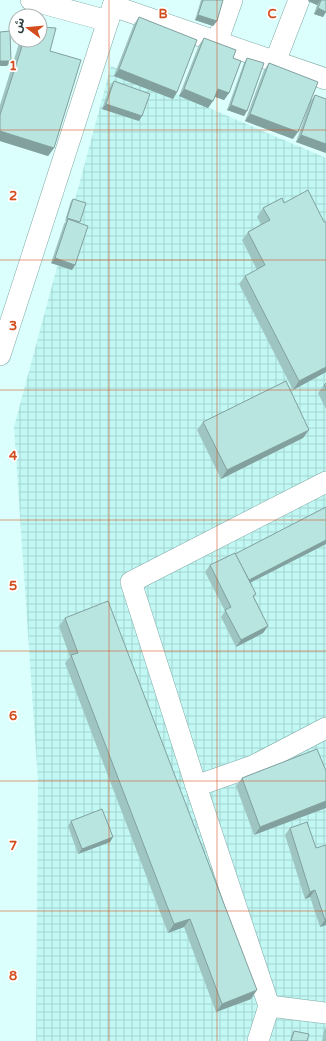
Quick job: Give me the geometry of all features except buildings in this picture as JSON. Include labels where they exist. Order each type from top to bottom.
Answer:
[{"type":"street","points":[[31,0],[112,9],[217,42],[326,79]]},
{"type":"street","points":[[217,42],[232,0]]},
{"type":"street","points":[[275,62],[299,0]]},
{"type":"street","points":[[0,355],[112,9]]},
{"type":"street","points":[[258,1041],[270,1006],[196,786],[131,582],[326,482]]},
{"type":"street","points":[[196,786],[253,766],[326,728]]},
{"type":"street","points":[[270,1006],[326,1013]]},
{"type":"shaded area","points":[[111,66],[326,158],[326,1041],[36,1041],[38,781],[14,427]]}]
